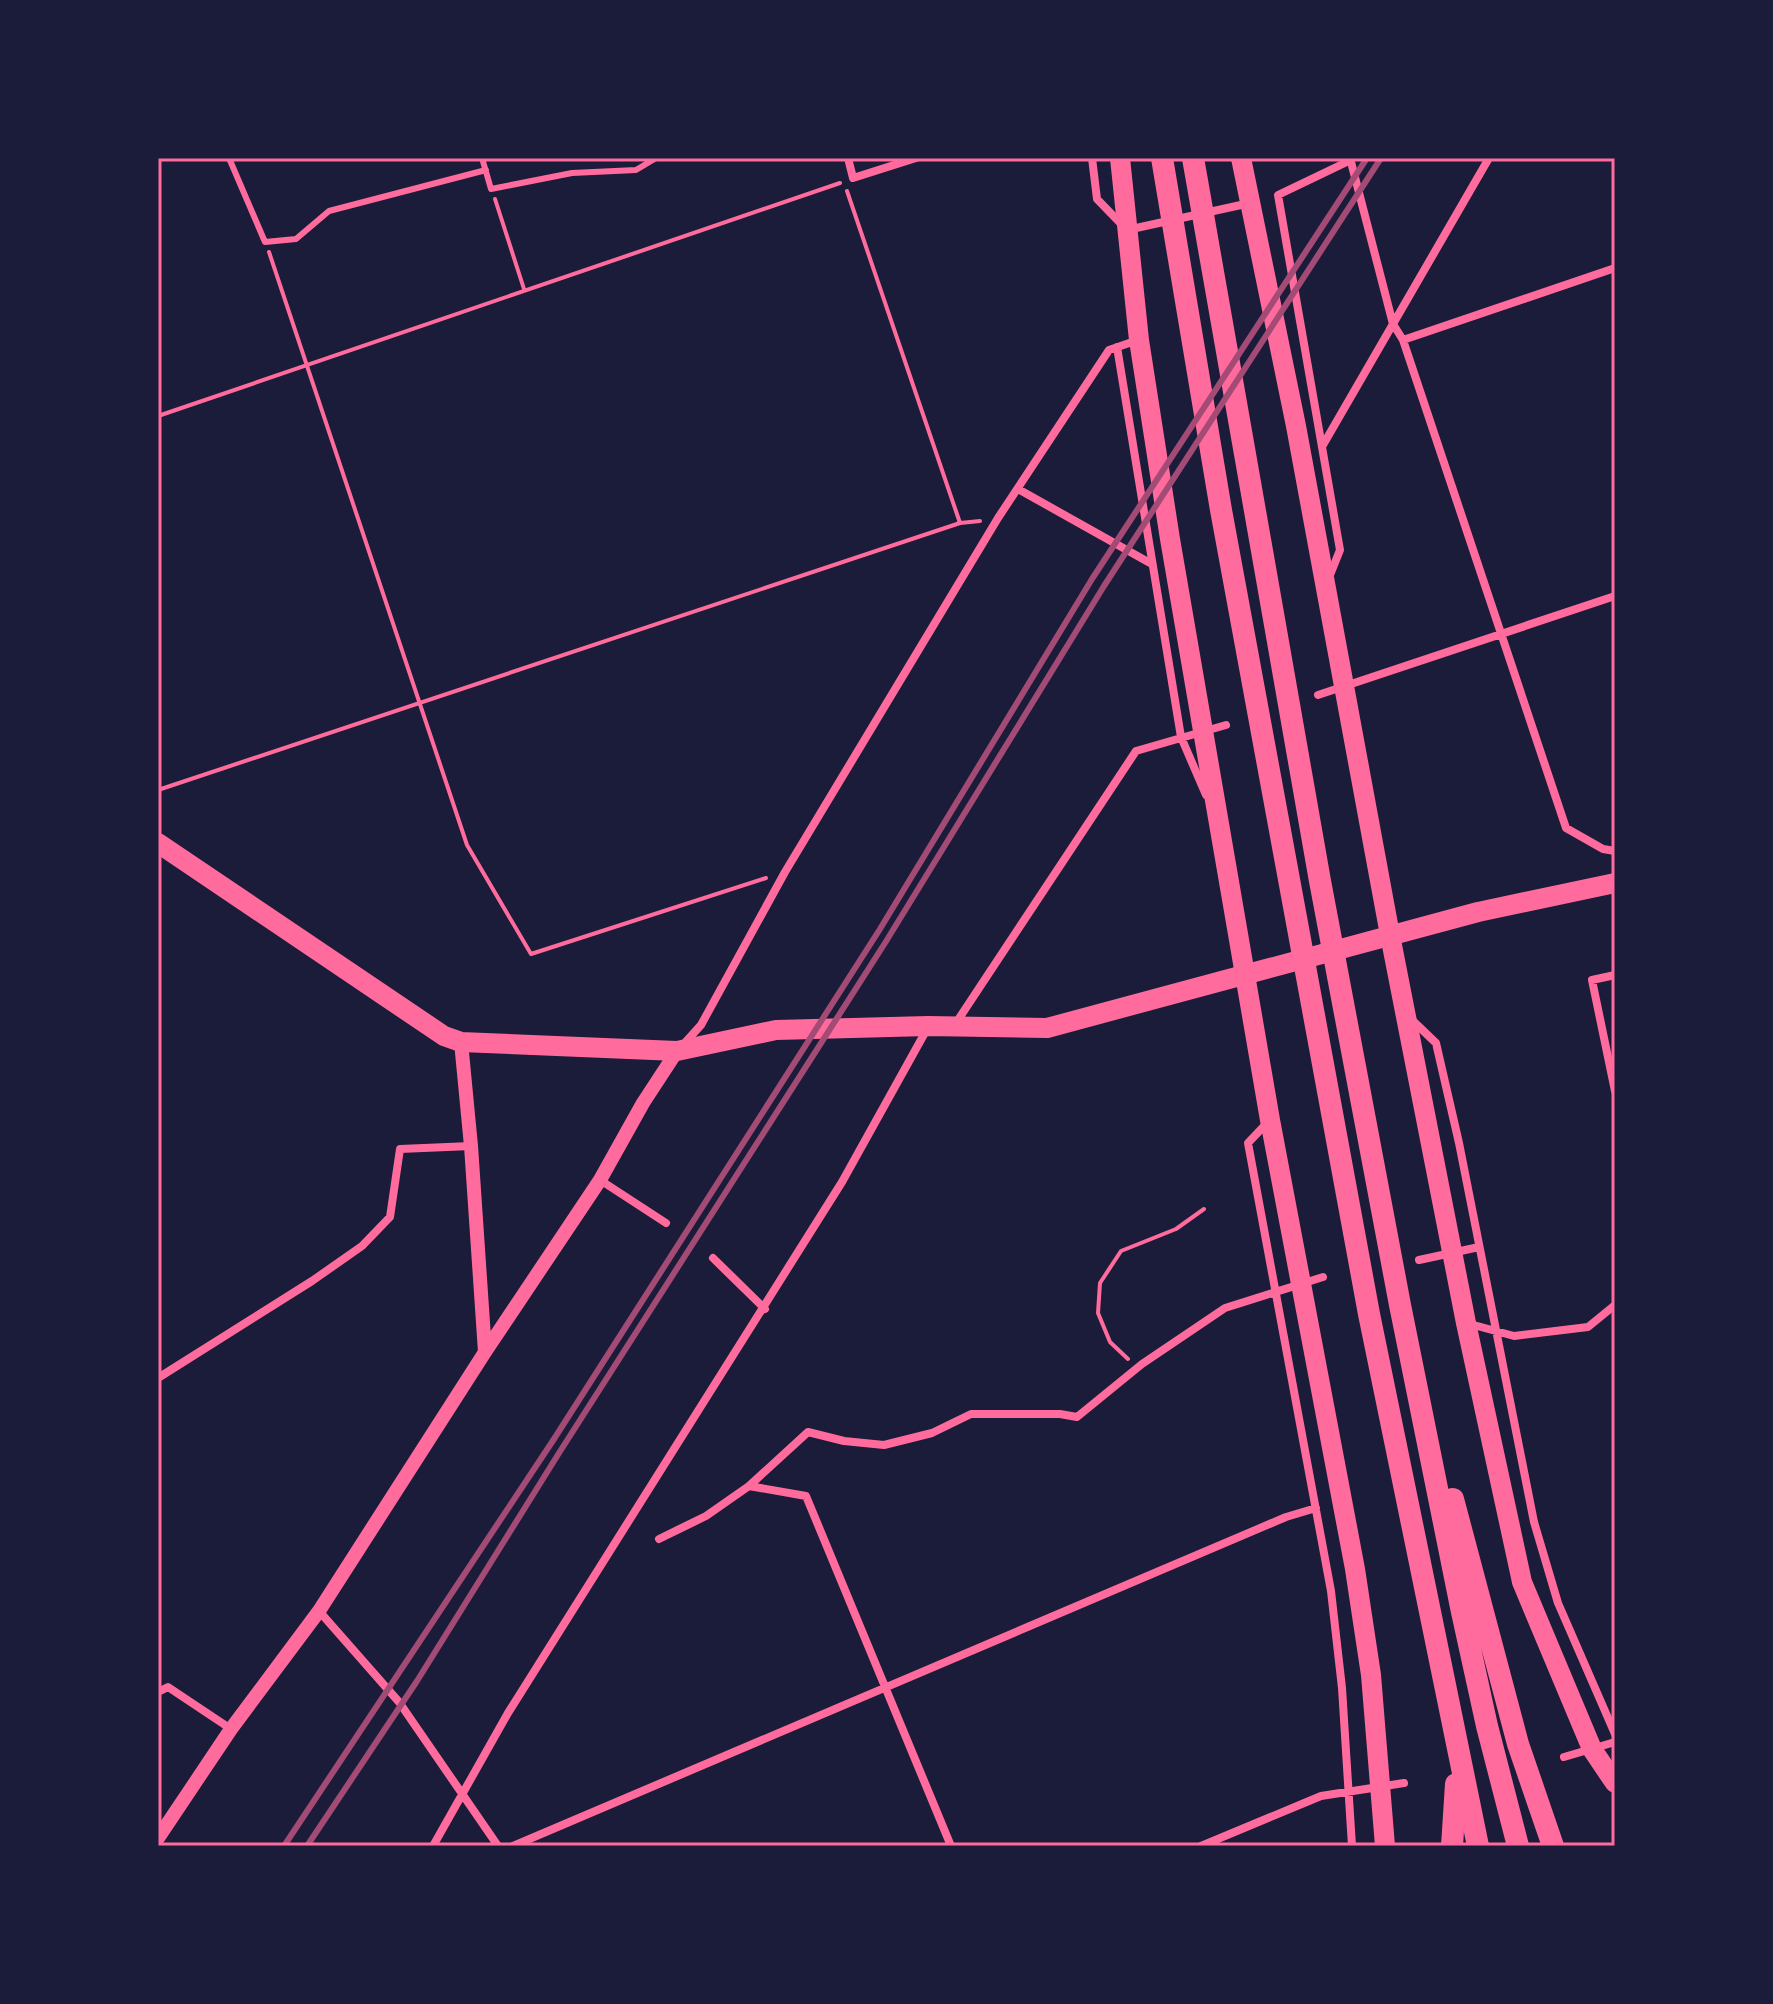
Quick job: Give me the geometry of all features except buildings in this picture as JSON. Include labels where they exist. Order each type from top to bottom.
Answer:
[{"type":"highway","points":[[1162,158],[1221,510],[1369,1314],[1478,1846]]},
{"type":"highway","points":[[1193,158],[1320,881],[1400,1305],[1468,1641],[1518,1846]]},
{"type":"highway","points":[[1400,1305],[1510,1716],[1553,1846]]},
{"type":"highway","points":[[1452,1846],[1456,1793],[1454,1735]]},
{"type":"main road","points":[[1120,158],[1139,340],[1204,732],[1270,1120],[1355,1569],[1371,1675],[1385,1846]]},
{"type":"main road","points":[[1241,158],[1466,1323],[1522,1582],[1592,1749],[1615,1783]]},
{"type":"main road","points":[[158,843],[444,1036],[461,1042],[677,1051],[776,1030],[928,1026],[1047,1028],[1246,977],[1478,912],[1615,883]]},
{"type":"street","points":[[848,158],[853,178],[916,158]]},
{"type":"street","points":[[1092,158],[1097,199],[1127,230],[1251,202]]},
{"type":"street","points":[[1323,445],[1489,158]]},
{"type":"street","points":[[1325,587],[1340,550],[1278,195],[1351,159],[1393,324],[1403,340],[1566,828],[1603,849],[1615,851]]},
{"type":"street","points":[[1403,340],[1615,268]]},
{"type":"street","points":[[158,1838],[231,1729],[319,1611],[600,1180],[643,1103],[677,1051],[701,1025],[785,872],[998,518],[1109,350],[1139,340]]},
{"type":"street","points":[[1117,347],[1150,563],[1181,737],[1220,825]]},
{"type":"street","points":[[1018,489],[1150,563]]},
{"type":"street","points":[[1318,695],[1615,596]]},
{"type":"street","points":[[954,1027],[1136,751],[1226,725]]},
{"type":"street","points":[[1615,975],[1592,980],[1615,1091]]},
{"type":"street","points":[[1406,1014],[1436,1043],[1534,1522],[1558,1603],[1615,1734]]},
{"type":"street","points":[[433,1846],[508,1713],[765,1309],[842,1182],[928,1026]]},
{"type":"street","points":[[461,1042],[485,1352]]},
{"type":"street","points":[[1270,1120],[1248,1143],[1331,1591],[1342,1688],[1352,1846]]},
{"type":"street","points":[[158,1378],[362,1246],[390,1217],[400,1149],[471,1146]]},
{"type":"street","points":[[600,1180],[666,1223]]},
{"type":"street","points":[[1419,1260],[1479,1247]]},
{"type":"street","points":[[713,1258],[765,1309]]},
{"type":"street","points":[[659,1539],[706,1516],[749,1486],[808,1432],[844,1441],[884,1445],[932,1433],[971,1414],[1060,1414],[1077,1417],[1142,1364],[1225,1308],[1323,1277]]},
{"type":"street","points":[[1466,1323],[1514,1336],[1588,1327],[1615,1305]]},
{"type":"street","points":[[749,1486],[806,1496],[951,1846]]},
{"type":"street","points":[[513,1846],[1286,1517],[1316,1508]]},
{"type":"street","points":[[319,1611],[399,1702],[498,1846]]},
{"type":"street","points":[[158,1692],[168,1687],[231,1729]]},
{"type":"street","points":[[1564,1757],[1615,1742]]},
{"type":"street","points":[[1201,1846],[1321,1796],[1404,1783]]},
{"type":"lane","points":[[229,158],[265,242],[296,239],[329,211],[486,170]]},
{"type":"lane","points":[[482,158],[491,189],[572,173],[636,170],[656,158]]},
{"type":"path","points":[[158,416],[844,181],[960,523]]},
{"type":"path","points":[[491,189],[524,289]]},
{"type":"path","points":[[265,242],[467,845],[531,954],[785,872]]},
{"type":"path","points":[[158,790],[960,523],[998,518]]},
{"type":"path","points":[[1142,1364],[1126,1359],[1110,1342],[1098,1313],[1100,1283],[1121,1251],[1176,1229],[1204,1209]]},
{"type":"railway","points":[[284,1846],[554,1439],[880,929],[1092,579],[1367,158]]},
{"type":"railway","points":[[307,1846],[417,1681],[885,943],[1104,586],[1381,158]]}]
